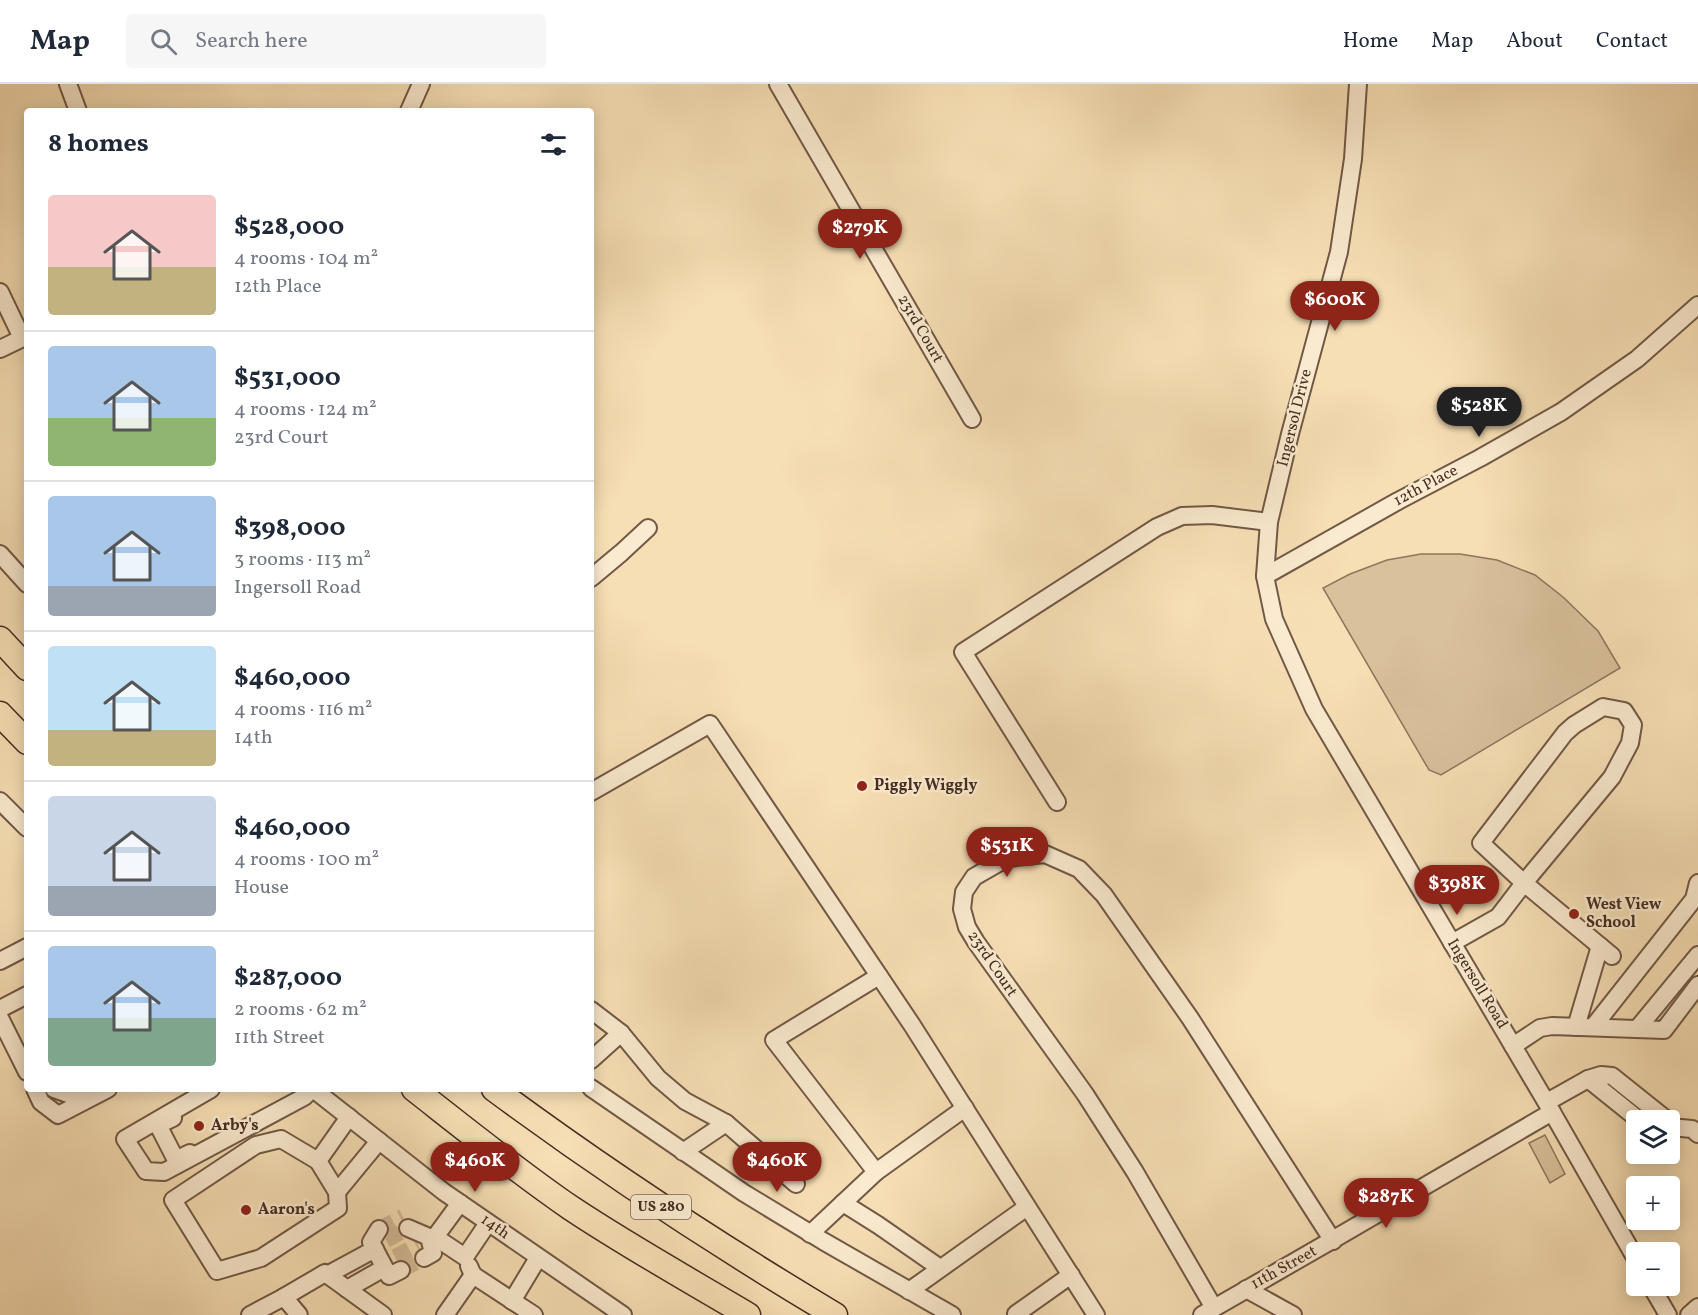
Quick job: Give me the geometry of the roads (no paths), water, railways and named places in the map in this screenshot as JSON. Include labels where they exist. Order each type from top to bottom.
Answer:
[{"type":"highway","points":[[0,639],[24,665]]},
{"type":"highway","points":[[0,714],[24,739]]},
{"type":"highway","name":"US 280","points":[[418,1092],[571,1208],[748,1315]]},
{"type":"highway","name":"US 280","points":[[498,1092],[651,1200],[745,1262],[834,1315]]},
{"type":"street","points":[[68,84],[77,108]]},
{"type":"street","points":[[410,108],[421,84]]},
{"type":"street","name":"23rd Court","points":[[778,84],[972,419]]},
{"type":"street","name":"Ingersol Drive","points":[[1265,576],[1269,522],[1339,252],[1353,159],[1358,84]]},
{"type":"street","points":[[1,299],[24,335]]},
{"type":"street","name":"12th Place","points":[[1265,576],[1561,412],[1637,359],[1698,305]]},
{"type":"street","points":[[0,349],[24,337]]},
{"type":"street","points":[[1057,801],[963,652],[1157,527],[1182,516],[1212,515],[1269,522]]},
{"type":"street","points":[[594,576],[648,528]]},
{"type":"street","points":[[0,554],[24,581]]},
{"type":"street","name":"Ingersoll Road","points":[[1265,576],[1274,620],[1314,709],[1549,1107],[1626,1242]]},
{"type":"street","points":[[1452,943],[1498,917],[1524,883],[1612,777],[1630,743],[1633,725],[1624,711],[1603,707],[1565,733],[1481,843],[1524,883],[1606,951],[1576,1027]]},
{"type":"street","points":[[594,790],[710,724],[879,976],[1096,1315]]},
{"type":"street","points":[[0,801],[24,825]]},
{"type":"street","name":"23rd Court","points":[[1208,1311],[1135,1172],[1084,1094],[967,927],[962,909],[964,892],[974,877],[1007,858],[1045,854],[1079,869],[1104,895],[1190,1018],[1333,1241]]},
{"type":"street","points":[[1593,1027],[1694,899],[1698,886]]},
{"type":"street","points":[[0,961],[24,949]]},
{"type":"street","points":[[1637,1029],[1698,955]]},
{"type":"street","points":[[876,1172],[774,1040],[879,976]]},
{"type":"street","points":[[1513,1046],[1540,1028],[1552,1026],[1664,1029],[1698,985]]},
{"type":"street","points":[[0,1009],[24,997]]},
{"type":"street","points":[[594,1012],[621,1033],[658,1078],[685,1101],[726,1123],[796,1184]]},
{"type":"street","points":[[0,1018],[20,1040],[24,1058]]},
{"type":"street","points":[[594,1057],[621,1033]]},
{"type":"street","points":[[1588,1079],[1601,1075],[1612,1076],[1652,1110]]},
{"type":"street","points":[[1588,1079],[1627,1110]]},
{"type":"street","name":"11th Street","points":[[1208,1311],[1333,1241],[1549,1107],[1588,1079]]},
{"type":"street","points":[[594,1090],[683,1152],[810,1234],[952,1315]]},
{"type":"street","points":[[36,1092],[41,1102],[58,1115],[102,1092]]},
{"type":"street","points":[[208,1092],[125,1138],[146,1171],[164,1172],[304,1097],[309,1092]]},
{"type":"street","points":[[211,1092],[204,1102],[158,1125],[176,1160],[237,1129],[246,1128]]},
{"type":"street","name":"14th","points":[[316,1092],[460,1203],[623,1315]]},
{"type":"street","points":[[810,1234],[876,1172],[965,1108]]},
{"type":"street","points":[[318,1161],[349,1117]]},
{"type":"street","points":[[683,1152],[726,1123]]},
{"type":"street","points":[[1680,1127],[1692,1129],[1698,1134]]},
{"type":"street","points":[[281,1139],[318,1161],[337,1192],[338,1208],[261,1258],[217,1271],[173,1200],[256,1145],[281,1139]]},
{"type":"street","points":[[337,1192],[379,1141]]},
{"type":"street","points":[[426,1244],[460,1203]]},
{"type":"street","points":[[843,1203],[940,1268]]},
{"type":"street","points":[[909,1291],[1027,1207]]},
{"type":"street","points":[[405,1223],[426,1244],[465,1257],[473,1275],[534,1315]]},
{"type":"street","points":[[465,1257],[488,1223]]},
{"type":"street","points":[[250,1315],[325,1273],[327,1275],[384,1253],[347,1289]]},
{"type":"street","points":[[512,1301],[538,1258]]},
{"type":"street","points":[[327,1275],[383,1315]]},
{"type":"street","points":[[445,1315],[473,1275]]},
{"type":"street","points":[[1016,1314],[1071,1275]]},
{"type":"street","points":[[1246,1289],[1273,1310],[1293,1315]]},
{"type":"street","points":[[1657,1296],[1668,1315]]},
{"type":"street","points":[[284,1297],[299,1315]]},
{"type":"street","points":[[1689,1315],[1698,1307]]},
{"type":"tunnel","points":[[379,1229],[403,1217]]},
{"type":"tunnel","points":[[386,1240],[408,1228]]},
{"type":"tunnel","points":[[395,1257],[418,1245]]},
{"type":"tunnel","points":[[401,1270],[424,1258]]},
{"type":"place","name":"Piggly Wiggly","points":[[862,786]]},
{"type":"place","name":"West View School","points":[[1574,914]]},
{"type":"place","name":"Arby's","points":[[199,1126]]},
{"type":"place","name":"Aaron's","points":[[246,1210]]}]
